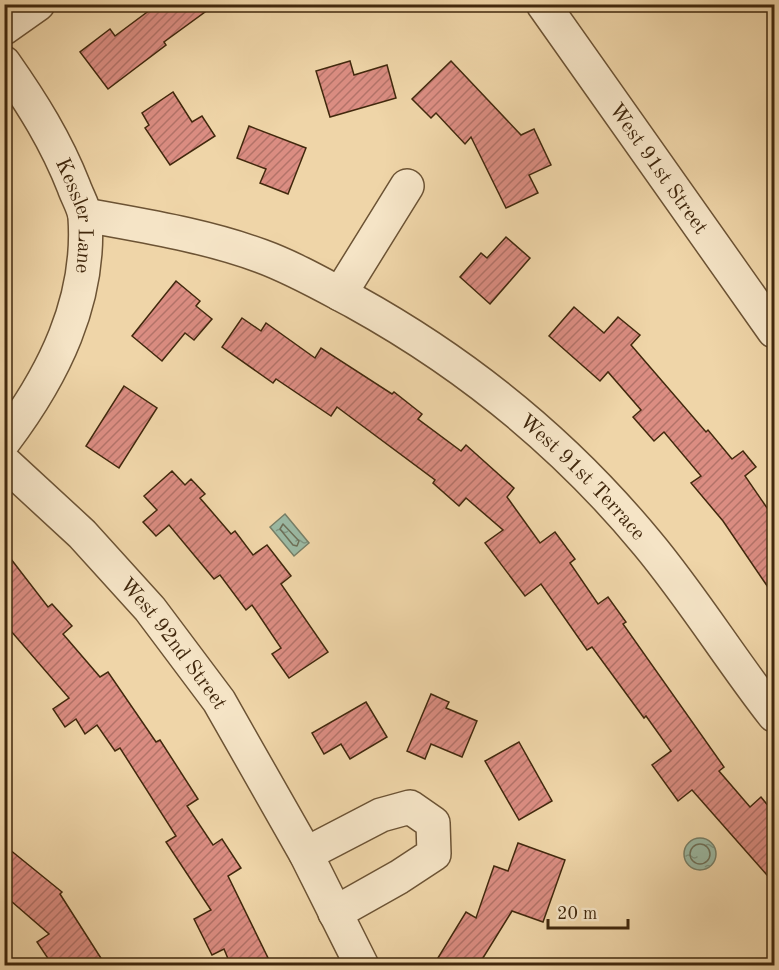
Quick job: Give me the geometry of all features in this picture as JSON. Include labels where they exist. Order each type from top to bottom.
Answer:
[{"type":"street","points":[[4,28],[38,4]]},
{"type":"street","name":"West 91st Street","points":[[543,4],[774,331]]},
{"type":"street","name":"Kessler Lane","points":[[4,63],[41,115],[60,150],[85,215],[79,291],[67,336],[51,372],[4,441]]},
{"type":"street","points":[[340,294],[407,186]]},
{"type":"street","name":"West 91st Terrace","points":[[85,215],[197,236],[262,257],[340,294],[432,347],[512,408],[579,468],[647,543],[774,715]]},
{"type":"street","name":"West 92nd Street","points":[[4,462],[82,534],[168,632],[219,701],[306,854],[362,966]]},
{"type":"street","points":[[306,854],[381,815],[410,807],[433,823],[434,854],[399,877],[335,913]]},
{"type":"water","points":[[285,514],[309,543],[294,556],[270,527]]},
{"type":"water","points":[[700,838],[711,843],[716,854],[711,865],[700,870],[689,865],[684,854],[689,843]]},
{"type":"building","points":[[158,4],[216,4],[164,42],[166,45],[108,89],[80,52],[110,29],[115,36]]},
{"type":"building","points":[[350,61],[354,75],[387,65],[396,98],[330,117],[316,71]]},
{"type":"building","points":[[451,61],[521,135],[534,129],[551,165],[529,175],[538,193],[506,208],[471,137],[465,144],[436,113],[431,118],[412,99]]},
{"type":"building","points":[[173,92],[192,122],[202,116],[215,136],[170,165],[145,128],[149,125],[142,113]]},
{"type":"building","points":[[249,126],[306,148],[288,194],[260,183],[266,169],[237,158]]},
{"type":"building","points":[[506,237],[530,258],[490,304],[460,277],[481,253],[487,258]]},
{"type":"building","points":[[176,281],[200,301],[196,306],[212,319],[194,340],[185,333],[162,361],[132,336]]},
{"type":"building","points":[[574,307],[604,333],[618,317],[640,335],[631,345],[706,432],[708,430],[732,459],[743,451],[756,467],[745,476],[774,518],[774,596],[723,521],[691,483],[701,476],[664,432],[654,441],[633,417],[641,410],[608,372],[600,381],[549,336]]},
{"type":"building","points":[[242,318],[261,331],[266,323],[315,358],[321,348],[392,394],[394,392],[422,414],[418,419],[461,451],[466,445],[514,488],[507,497],[540,543],[555,532],[575,559],[570,563],[598,604],[608,597],[626,622],[623,624],[724,767],[719,771],[750,807],[761,797],[774,813],[774,883],[692,790],[678,801],[652,765],[671,751],[646,716],[644,718],[592,647],[587,650],[541,584],[525,596],[485,543],[503,530],[466,498],[459,506],[433,483],[435,480],[337,407],[331,416],[276,379],[273,383],[222,347]]},
{"type":"building","points":[[124,386],[157,408],[119,468],[86,446]]},
{"type":"building","points":[[172,471],[185,485],[191,479],[205,494],[200,498],[231,534],[235,531],[253,555],[267,545],[291,576],[281,584],[328,652],[289,678],[272,654],[281,648],[252,605],[246,610],[220,575],[214,579],[169,525],[156,536],[143,522],[157,510],[144,496]]},
{"type":"building","points":[[4,550],[48,607],[52,604],[72,626],[63,634],[100,677],[108,672],[156,742],[160,740],[198,799],[187,806],[213,845],[222,839],[241,868],[228,876],[272,966],[231,966],[224,949],[212,955],[194,919],[211,910],[166,842],[176,836],[120,748],[115,751],[97,725],[85,734],[76,719],[65,727],[53,709],[69,698],[4,623]]},
{"type":"building","points":[[431,694],[449,702],[446,708],[477,721],[462,757],[431,744],[425,759],[407,751]]},
{"type":"building","points":[[366,702],[387,737],[350,759],[341,744],[324,754],[312,733]]},
{"type":"building","points":[[519,742],[552,801],[519,820],[485,761]]},
{"type":"building","points":[[518,843],[565,860],[543,922],[512,911],[478,966],[433,966],[466,912],[476,918],[494,866],[508,871]]},
{"type":"building","points":[[4,845],[62,892],[60,894],[106,966],[53,966],[37,942],[49,934],[4,895]]}]
